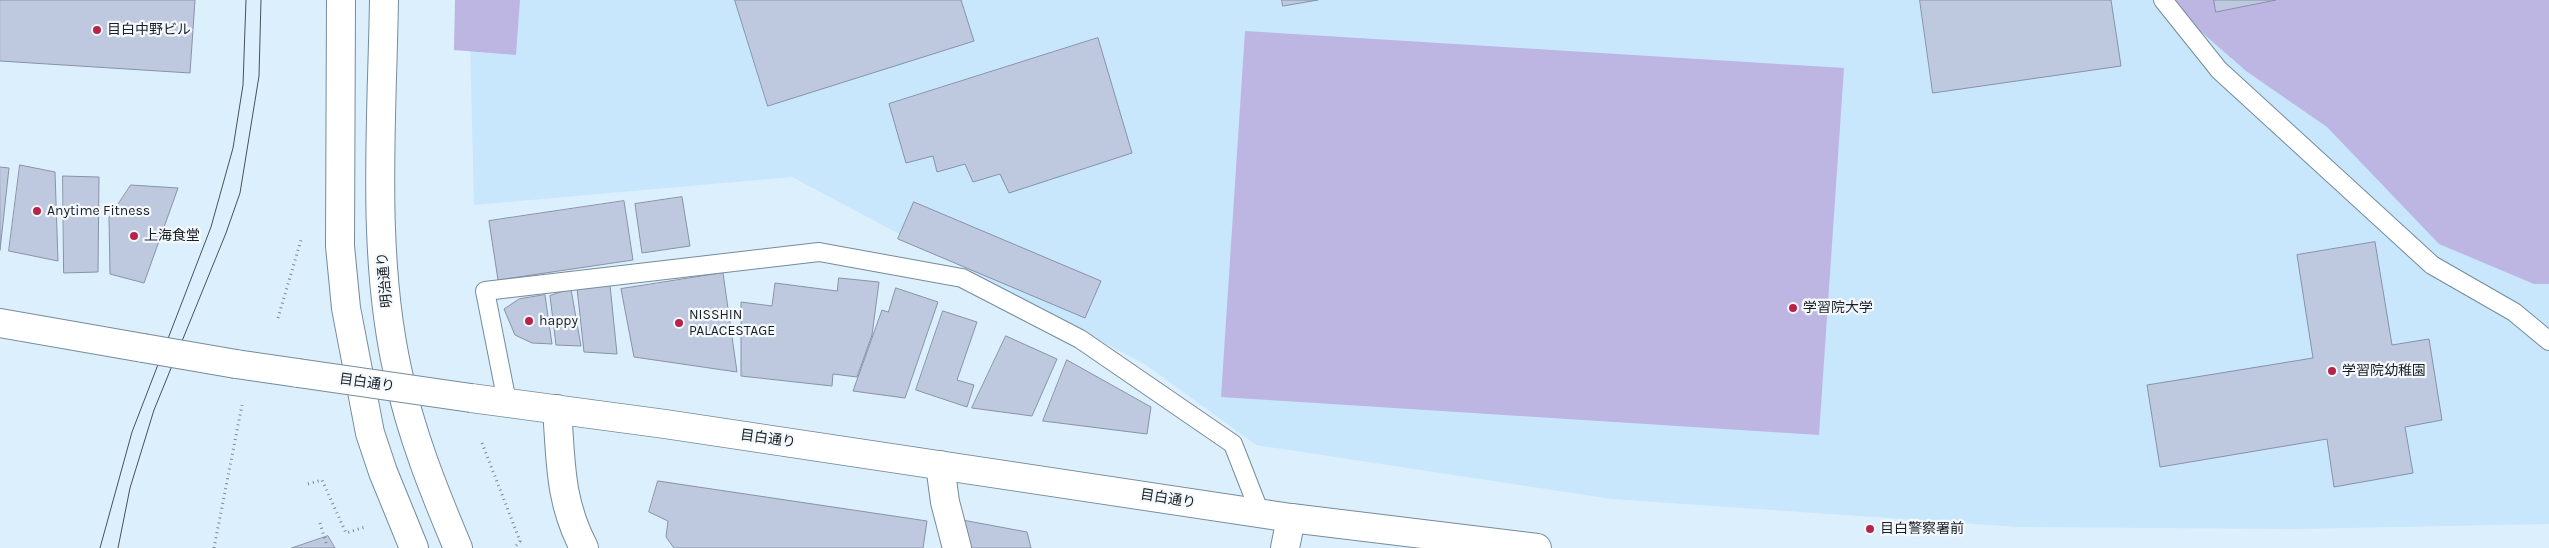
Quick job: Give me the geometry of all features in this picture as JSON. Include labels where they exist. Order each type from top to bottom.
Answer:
[{"type":"main road","points":[[341,0],[340,246],[346,308],[370,433],[389,489],[414,548]]},
{"type":"main road","name":"明治通り","points":[[384,0],[381,249],[388,318],[397,372],[411,428],[430,481],[458,548]]},
{"type":"main road","name":"目白通り","points":[[0,324],[236,364],[557,409],[1290,518],[1537,548]]},
{"type":"main road","points":[[557,409],[565,502],[574,529],[584,548]]},
{"type":"main road","points":[[940,465],[945,502],[957,548]]},
{"type":"main road","points":[[1285,548],[1290,518]]},
{"type":"lane","points":[[2163,0],[2219,70],[2432,265],[2514,312],[2549,341]]},
{"type":"lane","points":[[507,402],[484,291],[819,252],[962,278],[1080,339],[1234,444],[1260,513]]},
{"type":"path","points":[[278,318],[301,240]]},
{"type":"path","points":[[214,548],[242,405]]},
{"type":"path","points":[[482,443],[520,541],[514,548]]},
{"type":"path","points":[[308,484],[322,480],[346,534],[365,528]]},
{"type":"path","points":[[320,523],[326,546]]},
{"type":"shaded area","points":[[455,0],[520,0],[516,55],[454,50]]},
{"type":"shaded area","name":"学習院大学","points":[[469,0],[2549,0],[2549,524],[2296,529],[2019,527],[1612,499],[1256,445],[1146,365],[792,177],[474,205]]},
{"type":"shaded area","points":[[2168,0],[2549,0],[2549,284],[2534,284],[2439,244],[2327,127],[2246,71],[2175,9]]},
{"type":"shaded area","points":[[1245,31],[1844,68],[1819,435],[1221,397]]},
{"type":"building","name":"目白中野ビル","points":[[0,0],[195,0],[190,73],[0,61]]},
{"type":"building","points":[[735,0],[961,0],[974,41],[768,106]]},
{"type":"building","points":[[1282,0],[1318,0],[1283,6]]},
{"type":"building","points":[[1920,0],[2111,0],[2121,66],[1933,93]]},
{"type":"building","points":[[2214,0],[2276,0],[2216,12]]},
{"type":"building","points":[[1098,38],[1132,153],[1009,193],[1000,174],[973,182],[965,164],[937,172],[933,156],[906,163],[889,104]]},
{"type":"building","points":[[20,165],[55,172],[58,261],[9,251]]},
{"type":"building","points":[[0,167],[9,168],[0,250]]},
{"type":"building","points":[[63,176],[99,177],[98,272],[64,273]]},
{"type":"building","points":[[131,185],[178,188],[144,283],[110,274],[109,218]]},
{"type":"building","points":[[682,197],[690,246],[642,253],[635,204]]},
{"type":"building","points":[[624,201],[633,260],[498,280],[489,221]]},
{"type":"building","points":[[914,202],[1101,281],[1085,318],[898,239]]},
{"type":"building","name":"学習院幼稚園","points":[[2375,242],[2392,345],[2429,339],[2442,420],[2405,427],[2413,473],[2334,487],[2327,439],[2160,467],[2147,385],[2313,358],[2297,255]]},
{"type":"building","name":"NISSHIN PALACESTAGE","points":[[723,273],[737,372],[634,357],[621,289]]},
{"type":"building","points":[[839,278],[879,282],[872,335],[857,377],[833,374],[832,386],[741,376],[741,302],[772,306],[775,283],[837,291]]},
{"type":"building","points":[[610,285],[617,354],[584,352],[577,288]]},
{"type":"building","points":[[896,288],[938,302],[905,398],[853,391],[882,310],[888,312]]},
{"type":"building","points":[[571,289],[581,346],[556,345],[550,296]]},
{"type":"building","points":[[545,295],[552,344],[532,343],[515,335],[504,309],[519,299]]},
{"type":"building","points":[[943,311],[977,322],[957,380],[974,385],[967,407],[916,390]]},
{"type":"building","points":[[1006,336],[1057,359],[1032,416],[972,408]]},
{"type":"building","points":[[1067,360],[1151,407],[1147,434],[1043,421]]},
{"type":"building","points":[[658,481],[927,521],[923,548],[674,548],[666,537],[668,521],[649,512]]},
{"type":"building","points":[[957,519],[1027,532],[1031,548],[965,548]]},
{"type":"building","points":[[328,536],[335,548],[292,548]]},
{"type":"tram line","points":[[100,548],[132,432],[211,227],[233,148],[243,85],[246,0]]},
{"type":"tram line","points":[[118,548],[130,488],[154,410],[226,233],[240,193],[259,76],[261,0]]},
{"type":"place","name":"目白中野ビル","points":[[97,30]]},
{"type":"place","name":"Anytime Fitness","points":[[37,211]]},
{"type":"place","name":"上海食堂","points":[[134,236]]},
{"type":"place","name":"学習院大学","points":[[1793,308]]},
{"type":"place","name":"happy","points":[[529,321]]},
{"type":"place","name":"NISSHIN PALACESTAGE","points":[[679,323]]},
{"type":"place","name":"学習院幼稚園","points":[[2332,371]]},
{"type":"place","name":"目白警察署前","points":[[1870,529]]}]
